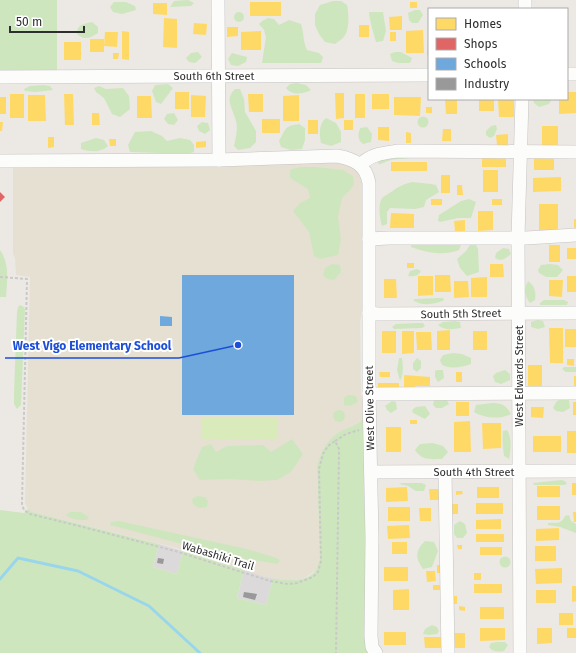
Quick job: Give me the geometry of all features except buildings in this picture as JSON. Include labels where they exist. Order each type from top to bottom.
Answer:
[{"type":"street","points":[[218,0],[219,160]]},
{"type":"street","name":"South 6th Street","points":[[0,77],[428,75]]},
{"type":"street","name":"West Edwards Street","points":[[520,653],[518,237],[522,100]]},
{"type":"street","points":[[0,161],[219,160],[337,156],[352,159],[360,165],[366,158],[378,153],[398,151],[576,152]]},
{"type":"street","name":"West Olive Street","points":[[360,165],[368,176],[369,183],[369,394],[372,647],[376,653]]},
{"type":"street","points":[[369,239],[576,236]]},
{"type":"street","name":"South 5th Street","points":[[369,313],[576,313]]},
{"type":"street","points":[[369,394],[576,393]]},
{"type":"street","name":"South 4th Street","points":[[371,472],[576,471]]},
{"type":"street","points":[[445,472],[448,653]]},
{"type":"path","name":"Wabashiki Trail","points":[[0,277],[26,279],[22,504],[24,510],[30,514],[167,549],[270,581],[288,584],[297,583],[313,577],[318,572],[321,561],[319,470],[323,454],[328,446],[335,441]]},
{"type":"path","points":[[336,653],[339,449],[335,441],[356,430],[370,430]]},
{"type":"shaded area","points":[[336,160],[355,168],[364,179],[364,302],[360,322],[361,395],[363,400],[363,419],[358,424],[342,431],[317,467],[320,558],[317,569],[304,578],[294,580],[265,577],[173,547],[32,512],[28,509],[25,503],[30,277],[16,275],[15,258],[13,254],[13,165]]},
{"type":"shaded area","points":[[159,544],[183,551],[177,574],[153,567]]},
{"type":"shaded area","points":[[244,570],[273,578],[266,605],[237,598]]},
{"type":"green space","points":[[0,0],[57,0],[57,71],[0,71]]},
{"type":"green space","points":[[188,0],[194,3],[191,6],[170,7],[174,1]]},
{"type":"green space","points":[[333,1],[341,1],[347,5],[348,18],[348,27],[345,35],[335,44],[325,42],[315,25],[315,14],[320,5]]},
{"type":"green space","points":[[114,2],[126,2],[135,6],[136,10],[122,14],[113,12],[110,7]]},
{"type":"green space","points":[[415,10],[420,10],[423,15],[418,23],[412,23],[409,20],[408,13]]},
{"type":"green space","points":[[237,12],[241,12],[243,13],[243,21],[237,22],[234,19],[234,15]]},
{"type":"green space","points":[[369,12],[383,12],[386,31],[383,41],[376,42]]},
{"type":"green space","points":[[268,18],[274,19],[279,25],[289,20],[301,24],[307,50],[319,53],[323,57],[321,63],[262,63],[266,37],[264,30],[259,24]]},
{"type":"green space","points":[[92,22],[98,27],[98,33],[88,38],[83,38],[77,34],[80,26]]},
{"type":"green space","points":[[198,52],[202,57],[195,63],[189,62],[186,58],[191,53]]},
{"type":"green space","points":[[401,52],[412,58],[410,63],[398,63],[392,61],[390,54]]},
{"type":"green space","points":[[232,53],[247,57],[246,62],[238,66],[231,65],[228,59]]},
{"type":"green space","points":[[297,83],[306,85],[311,90],[298,94],[288,91],[286,88],[290,84]]},
{"type":"green space","points":[[168,84],[173,88],[161,104],[156,102],[152,91],[155,85]]},
{"type":"green space","points":[[30,86],[50,86],[53,90],[35,92],[25,91],[24,89]]},
{"type":"green space","points":[[99,86],[106,89],[123,88],[129,96],[130,109],[120,117],[112,114],[104,98],[96,92],[94,88]]},
{"type":"green space","points":[[235,89],[240,89],[244,99],[245,112],[256,131],[256,142],[250,148],[238,150],[234,146],[237,124],[230,104],[230,97]]},
{"type":"green space","points":[[533,100],[551,100],[549,104],[539,107],[534,103]]},
{"type":"green space","points":[[174,113],[178,120],[174,125],[168,124],[164,119],[167,114]]},
{"type":"green space","points":[[423,116],[427,118],[429,122],[427,126],[423,128],[419,126],[417,122],[419,118]]},
{"type":"green space","points":[[326,118],[336,123],[341,132],[341,142],[331,146],[321,143],[320,140],[321,126]]},
{"type":"green space","points":[[202,122],[208,123],[210,130],[205,134],[199,131],[197,126]]},
{"type":"green space","points":[[299,124],[305,128],[305,140],[302,149],[291,150],[281,147],[279,141],[286,129]]},
{"type":"green space","points":[[496,125],[497,129],[494,136],[490,138],[486,135],[486,131],[491,126]]},
{"type":"green space","points":[[367,127],[372,134],[371,142],[363,144],[359,139],[359,130],[360,128]]},
{"type":"green space","points":[[151,131],[162,136],[167,141],[180,138],[190,140],[194,145],[194,152],[188,154],[130,152],[128,145],[135,132]]},
{"type":"green space","points":[[96,138],[104,140],[108,146],[102,150],[95,151],[81,149],[81,143]]},
{"type":"green space","points":[[379,157],[412,157],[391,160],[378,164]]},
{"type":"green space","points":[[300,167],[343,170],[353,176],[354,184],[342,198],[338,217],[341,239],[338,255],[320,259],[314,256],[309,232],[293,211],[300,203],[310,198],[308,189],[290,178],[290,170]]},
{"type":"green space","points":[[412,182],[436,185],[439,192],[426,200],[424,207],[415,209],[390,208],[387,212],[387,224],[382,226],[380,203],[383,197],[401,186]]},
{"type":"green space","points":[[469,199],[476,202],[471,218],[438,221],[439,215],[461,201]]},
{"type":"green space","points":[[411,241],[457,241],[461,245],[459,250],[453,252],[435,253],[411,247]]},
{"type":"green space","points":[[471,243],[475,243],[478,249],[479,272],[467,276],[460,268],[457,259],[466,251]]},
{"type":"green space","points":[[503,248],[509,249],[511,254],[500,260],[495,258],[496,253]]},
{"type":"green space","points":[[0,250],[7,267],[6,297],[0,297]]},
{"type":"green space","points":[[332,264],[340,265],[341,272],[334,280],[327,279],[323,275],[325,268]]},
{"type":"green space","points":[[541,265],[558,265],[563,270],[557,277],[546,277],[539,273],[538,270]]},
{"type":"green space","points":[[417,269],[421,271],[417,275],[408,276],[410,271]]},
{"type":"green space","points":[[528,281],[534,287],[535,294],[535,300],[530,303],[525,292]]},
{"type":"green space","points":[[443,298],[444,300],[437,303],[428,304],[413,300],[415,299]]},
{"type":"green space","points":[[544,300],[564,300],[568,302],[567,305],[540,305],[540,303]]},
{"type":"green space","points":[[20,305],[24,307],[25,310],[21,405],[17,409],[14,404],[14,393],[17,312]]},
{"type":"green space","points":[[538,320],[543,321],[545,327],[538,329],[531,327],[531,322]]},
{"type":"green space","points":[[443,322],[460,322],[461,328],[446,329],[438,325]]},
{"type":"green space","points":[[423,323],[425,326],[422,328],[394,329],[392,327],[396,324]]},
{"type":"green space","points":[[453,353],[462,354],[471,358],[471,364],[456,368],[442,365],[440,360],[443,355]]},
{"type":"green space","points":[[399,358],[402,358],[403,367],[400,381],[397,370]]},
{"type":"green space","points":[[417,358],[421,361],[421,368],[417,372],[413,369],[413,363]]},
{"type":"green space","points":[[564,367],[576,367],[576,372],[566,372],[562,369]]},
{"type":"green space","points":[[443,370],[444,378],[438,382],[435,377],[435,371]]},
{"type":"green space","points":[[505,370],[510,374],[510,380],[501,384],[495,382],[493,376],[496,373]]},
{"type":"green space","points":[[348,395],[356,396],[358,402],[350,406],[344,405],[344,398]]},
{"type":"green space","points":[[562,398],[569,400],[570,408],[563,412],[556,411],[553,408],[556,402]]},
{"type":"green space","points":[[434,400],[447,400],[449,404],[442,408],[436,408],[433,405]]},
{"type":"green space","points":[[392,401],[396,402],[397,409],[391,413],[385,406]]},
{"type":"green space","points":[[492,403],[503,405],[511,414],[492,418],[482,416],[474,412],[476,405]]},
{"type":"green space","points":[[425,406],[430,414],[425,419],[413,413],[412,410],[416,407]]},
{"type":"green space","points":[[339,410],[343,412],[345,416],[343,420],[339,422],[335,420],[333,416],[335,412]]},
{"type":"green space","points":[[201,418],[277,418],[277,439],[201,439]]},
{"type":"green space","points":[[363,419],[370,653],[0,653],[0,510],[24,513],[28,509],[32,512],[159,544],[153,567],[177,574],[183,551],[244,570],[237,598],[266,605],[273,578],[284,580],[303,579],[314,573],[317,568],[320,558],[317,467],[328,442],[336,434],[353,426]]},
{"type":"green space","points":[[507,430],[511,444],[509,459],[504,456],[503,443],[503,431]]},
{"type":"green space","points":[[292,439],[303,454],[291,472],[277,480],[200,480],[193,469],[202,447],[211,444],[216,452],[227,446],[263,445],[271,452]]},
{"type":"green space","points":[[433,443],[443,446],[448,452],[442,459],[424,458],[415,450],[420,444]]},
{"type":"green space","points":[[561,480],[565,481],[567,484],[534,485],[533,483]]},
{"type":"green space","points":[[422,483],[426,485],[424,491],[416,491],[408,486],[399,484]]},
{"type":"green space","points":[[197,496],[205,497],[208,501],[207,507],[198,508],[193,504],[192,499]]},
{"type":"green space","points":[[70,512],[81,512],[89,517],[87,520],[73,519],[66,515]]},
{"type":"green space","points":[[569,515],[571,521],[576,524],[576,533],[560,527],[548,525],[548,523],[560,522],[565,516]]},
{"type":"green space","points":[[119,521],[247,549],[277,558],[280,561],[277,564],[227,556],[110,525],[111,522]]},
{"type":"green space","points":[[460,521],[465,524],[467,533],[463,538],[457,538],[454,534],[454,525]]},
{"type":"green space","points":[[425,541],[434,542],[438,551],[432,567],[423,569],[417,555],[419,548]]},
{"type":"green space","points":[[505,556],[509,558],[511,562],[509,566],[505,568],[501,566],[499,562],[501,558]]},
{"type":"green space","points":[[432,625],[437,627],[439,631],[437,634],[423,634],[425,629]]},
{"type":"green space","points":[[505,642],[508,645],[504,651],[495,651],[489,647],[491,643]]},
{"type":"waterway","points":[[0,579],[18,558],[78,571],[149,606],[200,653]]},
{"type":"place","name":"West Vigo Elementary School","points":[[238,345]]}]
